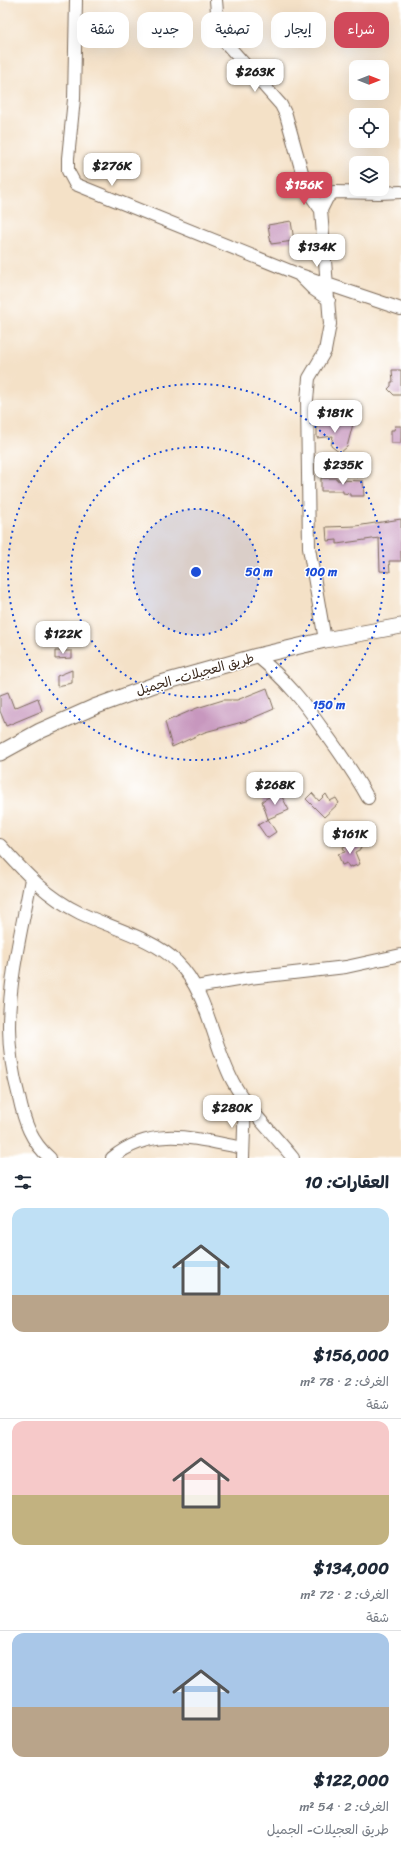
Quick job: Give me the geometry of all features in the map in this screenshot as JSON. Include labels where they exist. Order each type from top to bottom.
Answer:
[{"type":"main road","name":"طريق العجيلات- الجميل","points":[[0,753],[40,731],[94,706],[154,685],[257,656],[325,640],[401,626]]},
{"type":"street","points":[[76,0],[74,99],[68,158],[68,171],[75,184],[300,275],[401,309]]},
{"type":"street","points":[[216,0],[218,24],[224,41],[275,98],[286,115],[307,190],[321,210],[330,324],[327,344],[322,357],[308,378],[307,400],[309,548],[325,640]]},
{"type":"street","points":[[307,190],[379,193],[401,192]]},
{"type":"street","points":[[321,210],[327,198],[334,192]]},
{"type":"street","points":[[300,275],[313,289],[328,300]]},
{"type":"street","points":[[257,656],[275,671],[300,697],[341,753],[368,798]]},
{"type":"street","points":[[0,845],[31,879],[56,900],[74,910],[168,953],[188,974],[196,987],[226,1067],[245,1100],[293,1158]]},
{"type":"street","points":[[31,879],[12,988],[10,1047],[17,1089],[26,1126],[40,1149],[50,1158]]},
{"type":"street","points":[[196,987],[249,978],[346,967],[401,955]]},
{"type":"street","points":[[112,1158],[128,1147],[155,1137],[183,1137],[243,1153],[245,1100]]},
{"type":"building","points":[[291,221],[294,241],[271,244],[268,225]]},
{"type":"building","points":[[392,370],[401,370],[401,395],[394,395],[388,389],[391,386],[391,382],[393,382]]},
{"type":"building","points":[[317,421],[353,424],[347,447],[340,453],[331,446],[333,436],[317,438]]},
{"type":"building","points":[[395,426],[401,426],[401,443],[391,443],[391,430],[394,430]]},
{"type":"building","points":[[321,478],[363,481],[364,496],[350,496],[350,494],[343,493],[343,491],[321,491]]},
{"type":"building","points":[[401,519],[401,561],[389,561],[390,572],[380,571],[379,538],[337,544],[337,540],[327,541],[326,527],[356,526]]},
{"type":"building","points":[[55,651],[72,651],[72,658],[55,659]]},
{"type":"building","points":[[72,670],[72,683],[57,686],[57,676]]},
{"type":"building","points":[[267,688],[274,709],[246,721],[205,732],[172,747],[165,722],[197,708],[223,700],[237,700]]},
{"type":"building","points":[[8,692],[14,708],[38,698],[42,711],[6,726],[0,711],[0,695]]},
{"type":"building","points":[[312,793],[319,801],[326,794],[330,801],[336,798],[339,803],[324,817],[306,799]]},
{"type":"building","points":[[272,795],[282,797],[289,810],[268,819],[262,801]]},
{"type":"building","points":[[268,819],[276,832],[267,838],[258,825]]},
{"type":"building","points":[[358,842],[361,849],[355,852],[360,864],[352,867],[349,867],[347,863],[342,865],[338,854],[345,852],[343,847]]}]
